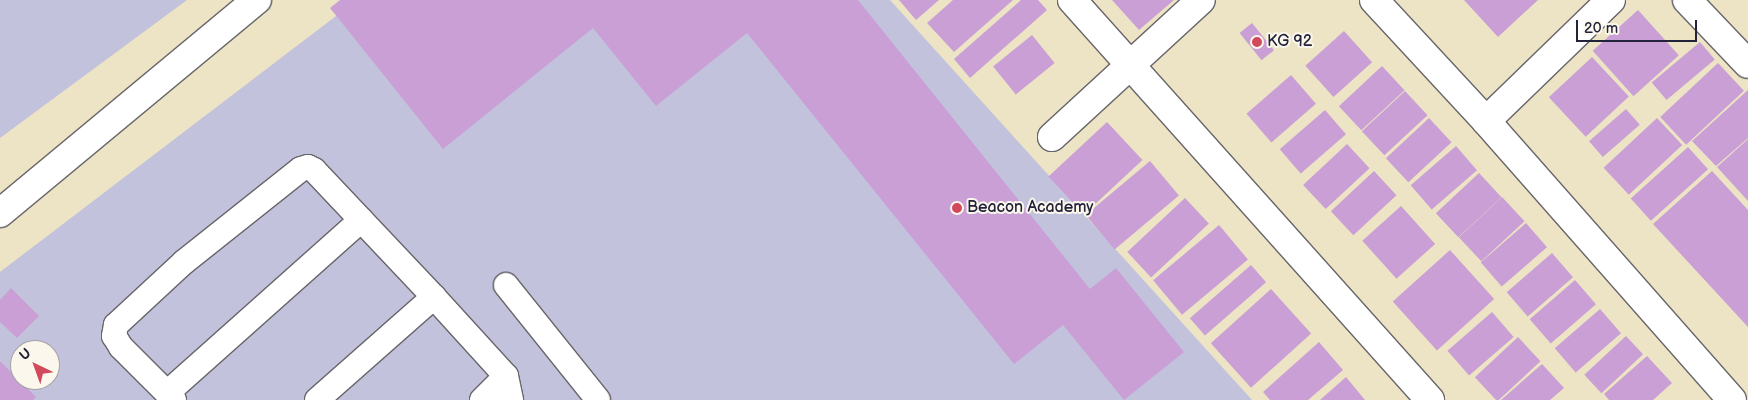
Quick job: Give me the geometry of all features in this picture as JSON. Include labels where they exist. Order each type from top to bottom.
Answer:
[{"type":"street","points":[[0,213],[257,0]]},
{"type":"street","points":[[1072,0],[1430,400]]},
{"type":"street","points":[[1052,137],[1201,0]]},
{"type":"street","points":[[1374,0],[1486,121],[1732,400]]},
{"type":"street","points":[[1486,121],[1612,0]]},
{"type":"street","points":[[1687,0],[1748,64]]},
{"type":"lane","points":[[361,220],[170,396],[114,336],[116,325],[136,304],[300,169],[308,167],[314,170],[434,297],[506,376],[511,400]]},
{"type":"lane","points":[[506,284],[598,400]]},
{"type":"lane","points":[[317,400],[434,297]]},
{"type":"lane","points":[[482,400],[506,376]]},
{"type":"shaded area","points":[[0,0],[187,0],[0,138]]},
{"type":"shaded area","points":[[357,0],[890,0],[1252,400],[0,400],[0,272]]},
{"type":"building","name":"Beacon Academy","points":[[340,0],[858,0],[1090,289],[1116,268],[1184,352],[1124,400],[1063,325],[1014,364],[747,33],[656,106],[593,28],[443,149],[330,8]]},
{"type":"building","points":[[899,0],[939,0],[916,20]]},
{"type":"building","points":[[953,0],[1013,0],[954,52],[927,23]]},
{"type":"building","points":[[1021,0],[1038,0],[1047,10],[970,78],[954,59]]},
{"type":"building","points":[[1112,0],[1174,0],[1139,30]]},
{"type":"building","points":[[1464,0],[1538,0],[1498,37]]},
{"type":"building","points":[[1638,10],[1679,55],[1633,96],[1593,51]]},
{"type":"building","name":"KG 92","points":[[1252,23],[1274,50],[1262,60],[1240,33]]},
{"type":"building","points":[[1344,31],[1372,62],[1333,97],[1305,66]]},
{"type":"building","points":[[1032,35],[1055,63],[1016,94],[993,66]]},
{"type":"building","points":[[1700,42],[1715,60],[1667,100],[1652,82]]},
{"type":"building","points":[[1592,57],[1629,96],[1586,137],[1549,97]]},
{"type":"building","points":[[1718,63],[1744,91],[1686,145],[1660,117]]},
{"type":"building","points":[[1382,66],[1405,90],[1361,130],[1339,106]]},
{"type":"building","points":[[1291,75],[1316,104],[1271,142],[1246,114]]},
{"type":"building","points":[[1748,90],[1748,138],[1716,166],[1692,141]]},
{"type":"building","points":[[1405,91],[1428,115],[1384,155],[1362,131]]},
{"type":"building","points":[[1626,109],[1640,125],[1603,157],[1589,141]]},
{"type":"building","points":[[1325,110],[1346,134],[1301,174],[1280,149]]},
{"type":"building","points":[[1429,118],[1452,142],[1408,182],[1386,158]]},
{"type":"building","points":[[1657,118],[1682,145],[1629,195],[1604,168]]},
{"type":"building","points":[[1107,122],[1142,160],[1084,215],[1048,177]]},
{"type":"building","points":[[1748,139],[1748,201],[1717,167]]},
{"type":"building","points":[[1347,144],[1370,168],[1326,209],[1303,185]]},
{"type":"building","points":[[1456,146],[1477,170],[1432,210],[1411,185]]},
{"type":"building","points":[[1688,147],[1708,169],[1651,221],[1631,199]]},
{"type":"building","points":[[1150,161],[1179,195],[1115,249],[1086,215]]},
{"type":"building","points":[[1374,171],[1397,195],[1353,235],[1331,211]]},
{"type":"building","points":[[1712,171],[1748,210],[1748,327],[1653,224]]},
{"type":"building","points":[[1479,173],[1502,197],[1458,237],[1436,213]]},
{"type":"building","points":[[1502,197],[1525,221],[1481,261],[1459,237]]},
{"type":"building","points":[[1185,198],[1209,224],[1151,277],[1127,252]]},
{"type":"building","points":[[1401,206],[1435,244],[1396,279],[1362,241]]},
{"type":"building","points":[[1526,223],[1547,247],[1502,287],[1481,262]]},
{"type":"building","points":[[1219,225],[1248,259],[1182,315],[1153,280]]},
{"type":"building","points":[[1450,250],[1494,299],[1437,351],[1393,302]]},
{"type":"building","points":[[1552,253],[1573,277],[1528,317],[1507,292]]},
{"type":"building","points":[[1251,265],[1266,282],[1205,335],[1190,318]]},
{"type":"building","points":[[1575,280],[1596,304],[1551,344],[1530,319]]},
{"type":"building","points":[[11,288],[39,316],[17,338],[0,322],[0,300]]},
{"type":"building","points":[[1271,289],[1311,334],[1251,388],[1211,343]]},
{"type":"building","points":[[1600,309],[1621,333],[1576,373],[1555,348]]},
{"type":"building","points":[[1492,312],[1514,337],[1469,376],[1447,351]]},
{"type":"building","points":[[1626,336],[1643,354],[1601,393],[1584,375]]},
{"type":"building","points":[[1518,337],[1541,361],[1499,400],[1496,400],[1475,377]]},
{"type":"building","points":[[1319,342],[1343,370],[1308,400],[1270,400],[1263,392]]},
{"type":"building","points":[[1647,356],[1672,383],[1653,400],[1609,400],[1604,394]]},
{"type":"building","points":[[0,361],[10,371],[10,390],[29,390],[36,397],[33,400],[0,400]]},
{"type":"building","points":[[1542,364],[1564,388],[1550,400],[1501,400]]},
{"type":"building","points":[[1346,377],[1365,400],[1320,400]]},
{"type":"place","name":"KG 92","points":[[1257,42]]},
{"type":"place","name":"Beacon Academy","points":[[957,208]]}]
